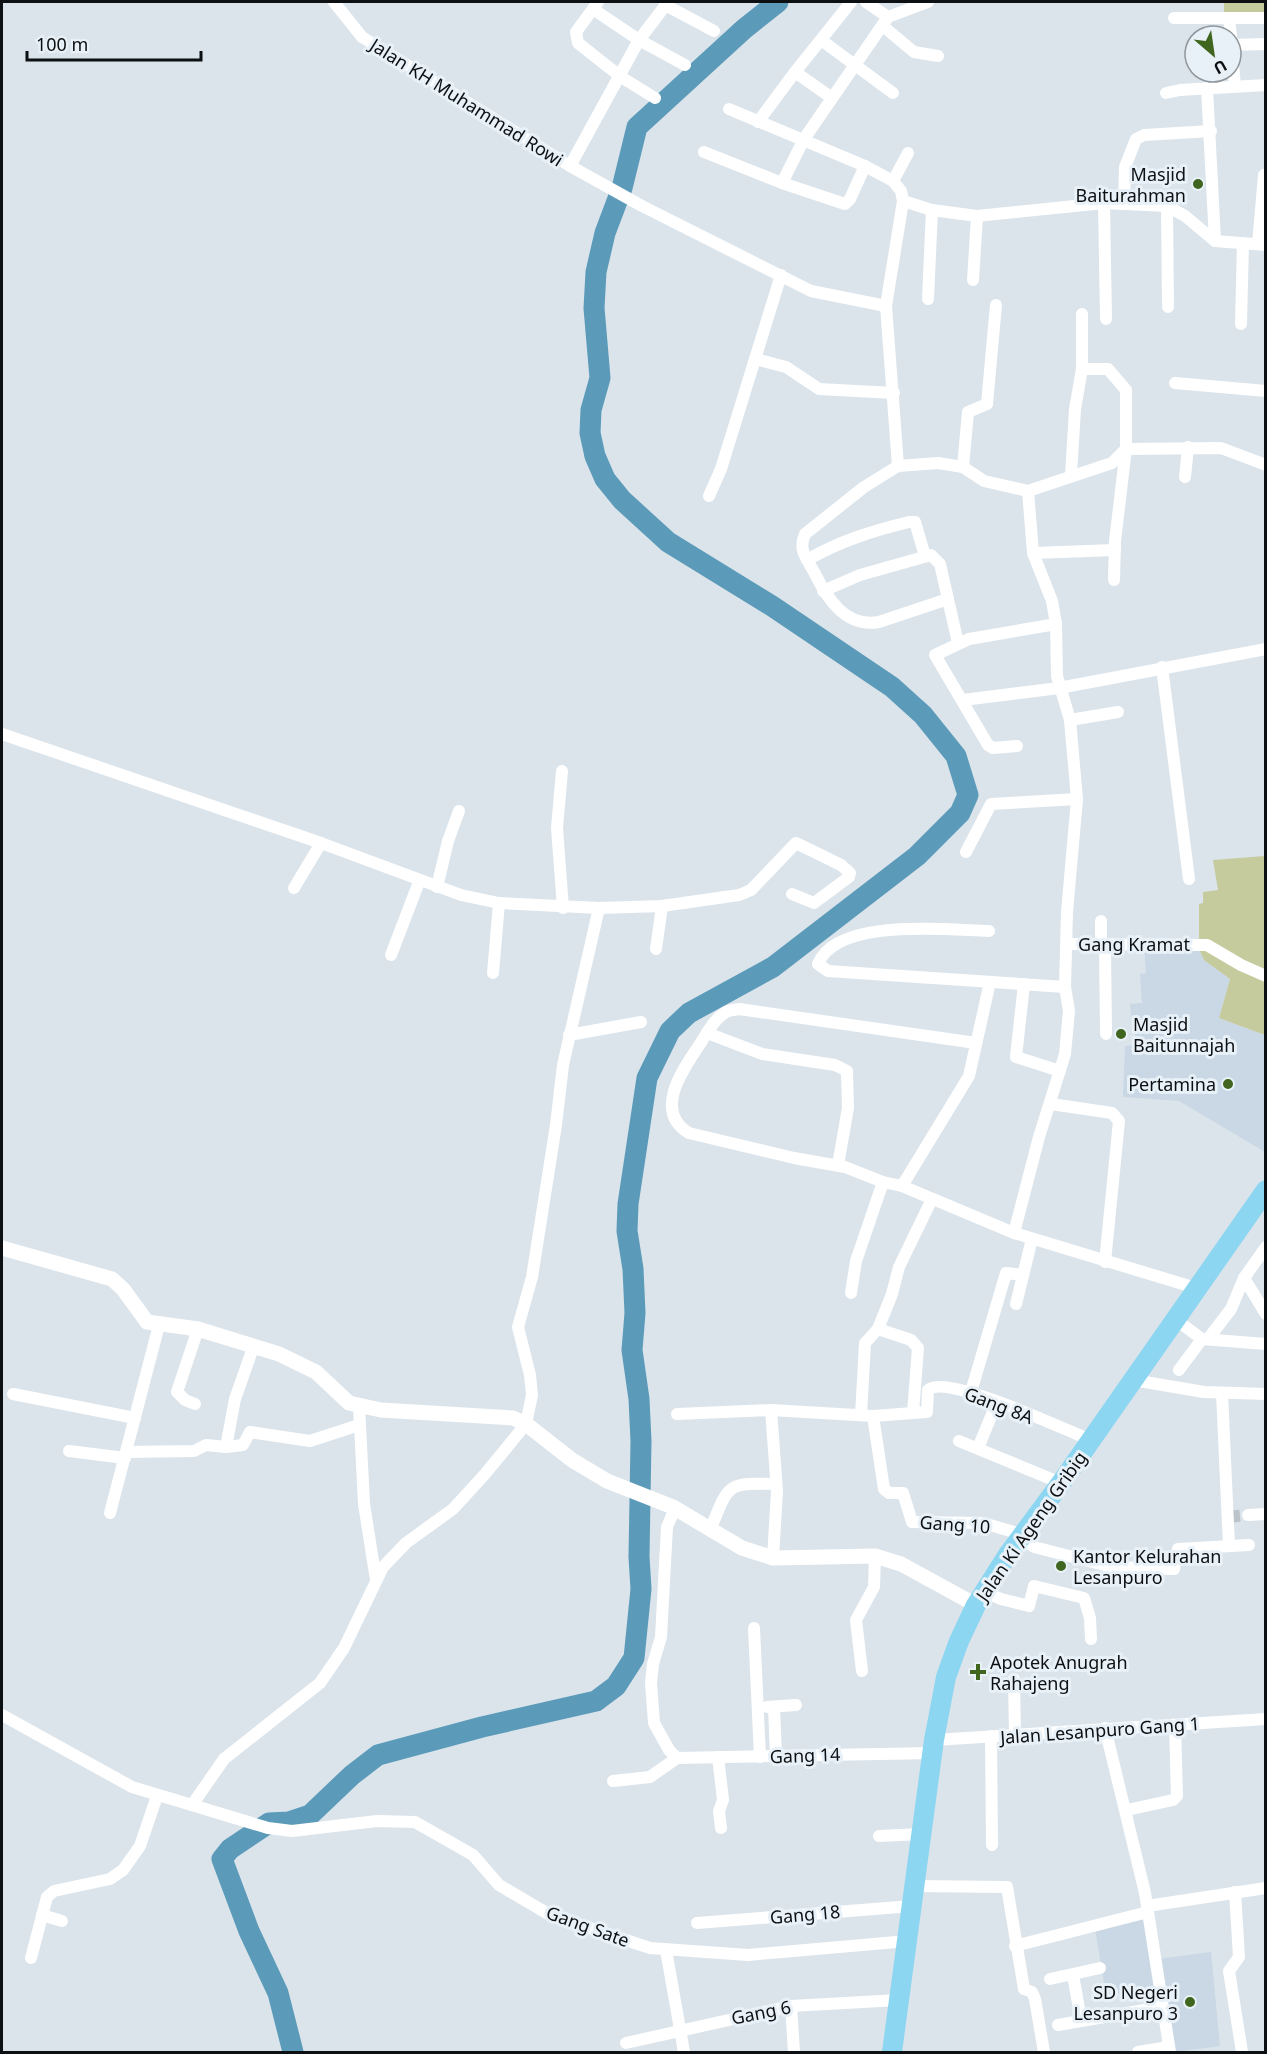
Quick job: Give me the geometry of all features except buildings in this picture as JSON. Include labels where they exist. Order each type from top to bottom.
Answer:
[{"type":"main road","name":"Jalan Ki Ageng Gribig","points":[[892,2052],[933,1746],[946,1677],[980,1599],[1266,1190]]},
{"type":"street","name":"Jalan KH Muhammad Rowi","points":[[334,2],[362,37],[570,166],[621,77],[639,40],[666,4]]},
{"type":"street","points":[[758,122],[851,2]]},
{"type":"street","points":[[866,2],[914,52],[938,56]]},
{"type":"street","points":[[782,183],[804,139],[886,22],[928,2]]},
{"type":"street","points":[[666,4],[714,31]]},
{"type":"street","points":[[656,98],[621,77],[576,38],[576,32],[595,5],[639,40],[685,65]]},
{"type":"street","points":[[1174,18],[1266,18]]},
{"type":"street","points":[[1229,18],[1229,24]]},
{"type":"street","points":[[821,40],[893,93]]},
{"type":"street","points":[[1243,44],[1266,44]]},
{"type":"street","points":[[795,72],[832,98]]},
{"type":"street","points":[[1166,93],[1266,85]]},
{"type":"street","points":[[1207,88],[1215,241]]},
{"type":"street","points":[[729,109],[865,166],[893,181],[902,190],[903,201],[886,306],[898,466]]},
{"type":"street","points":[[1124,204],[1125,167],[1136,139],[1144,135],[1211,131]]},
{"type":"street","points":[[704,152],[782,183],[846,204],[865,166]]},
{"type":"street","points":[[893,181],[908,153]]},
{"type":"street","points":[[570,166],[642,206],[811,291],[886,306]]},
{"type":"street","points":[[903,201],[932,210],[977,216],[1104,203],[1167,206],[1185,216],[1215,241],[1262,245],[1264,175]]},
{"type":"street","points":[[1104,203],[1106,319]]},
{"type":"street","points":[[1167,206],[1168,307]]},
{"type":"street","points":[[928,299],[932,210]]},
{"type":"street","points":[[973,280],[977,216]]},
{"type":"street","points":[[1241,324],[1243,243]]},
{"type":"street","points":[[709,496],[721,469],[781,275]]},
{"type":"street","points":[[963,467],[968,412],[987,404],[996,305]]},
{"type":"street","points":[[1071,475],[1075,409],[1082,369],[1082,314]]},
{"type":"street","points":[[754,359],[786,367],[819,389],[894,393]]},
{"type":"street","points":[[1082,369],[1108,369],[1124,386],[1126,449],[1114,580]]},
{"type":"street","points":[[1175,383],[1266,391]]},
{"type":"street","points":[[1185,477],[1188,447]]},
{"type":"street","points":[[948,599],[870,623],[858,621],[838,609],[824,591],[801,544],[805,534],[864,487],[898,466],[938,463],[963,467],[984,481],[1028,491],[1112,463],[1126,449],[1221,448],[1266,465]]},
{"type":"street","points":[[1014,1233],[1039,1137],[1065,1054],[1069,1011],[1065,987],[1067,912],[1077,798],[1070,720],[1059,688],[1056,624],[1052,601],[1033,553],[1028,491]]},
{"type":"street","points":[[807,560],[833,545],[865,533],[909,522],[915,522],[919,527],[925,556]]},
{"type":"street","points":[[1033,553],[1115,550]]},
{"type":"street","points":[[824,591],[860,575],[931,555],[938,561],[958,643]]},
{"type":"street","points":[[1017,746],[993,748],[988,745],[963,700],[936,659],[939,652],[986,634],[1056,624]]},
{"type":"street","points":[[963,700],[1059,688],[1266,649]]},
{"type":"street","points":[[1162,667],[1189,879]]},
{"type":"street","points":[[1070,720],[1118,712]]},
{"type":"street","points":[[2,734],[321,843],[419,882],[499,903],[563,908],[662,906],[751,890],[796,843],[848,869],[850,873],[849,877],[814,903],[792,894]]},
{"type":"street","points":[[562,771],[557,828],[563,908]]},
{"type":"street","points":[[966,852],[991,804],[1077,798]]},
{"type":"street","points":[[437,887],[448,841],[459,811]]},
{"type":"street","points":[[294,888],[321,843]]},
{"type":"street","points":[[391,955],[419,882]]},
{"type":"street","points":[[493,973],[499,903]]},
{"type":"street","points":[[656,949],[662,906]]},
{"type":"street","points":[[192,1805],[224,1759],[320,1683],[335,1665],[375,1580],[396,1551],[453,1509],[531,1428],[530,1375],[518,1327],[532,1276],[569,1035],[599,908]]},
{"type":"street","points":[[1101,921],[1106,1034]]},
{"type":"street","points":[[989,931],[866,931],[828,949],[818,964],[828,971],[1065,987]]},
{"type":"street","name":"Gang Kramat","points":[[1067,944],[1207,945],[1241,965],[1266,976]]},
{"type":"street","points":[[902,1186],[969,1076],[990,982]]},
{"type":"street","points":[[1024,984],[1016,1057],[1060,1071]]},
{"type":"street","points":[[976,1043],[739,1009],[726,1012],[707,1033],[676,1081],[672,1097],[676,1121],[681,1128],[689,1132],[794,1158],[838,1166],[883,1182],[902,1186],[1014,1233],[1196,1288]]},
{"type":"street","points":[[569,1035],[641,1022]]},
{"type":"street","points":[[707,1033],[762,1054],[835,1065],[847,1071],[848,1108],[838,1166]]},
{"type":"street","points":[[1051,1104],[1112,1113],[1119,1122],[1105,1262]]},
{"type":"street","points":[[850,1293],[856,1261],[883,1182]]},
{"type":"street","points":[[867,1415],[865,1343],[878,1329],[892,1294],[899,1267],[932,1199]]},
{"type":"street","points":[[1016,1304],[1032,1239]]},
{"type":"street","points":[[2,1248],[112,1280],[123,1289],[141,1318],[147,1322],[198,1329],[254,1345],[316,1372],[344,1400],[359,1405],[381,1410],[508,1416],[531,1428],[572,1460],[607,1481],[674,1507],[742,1548],[773,1558],[875,1556],[900,1564],[980,1599],[1029,1606],[1034,1586],[1084,1598],[1090,1618],[1091,1639]]},
{"type":"street","points":[[1179,1370],[1238,1297],[1244,1278],[1266,1248]]},
{"type":"street","points":[[972,1392],[1006,1273],[1023,1275]]},
{"type":"street","points":[[1244,1278],[1266,1314]]},
{"type":"street","points":[[1175,1319],[1205,1339],[1266,1344]]},
{"type":"street","points":[[110,1513],[159,1325]]},
{"type":"street","points":[[195,1404],[185,1400],[177,1392],[198,1329]]},
{"type":"street","points":[[676,1414],[771,1410],[867,1415],[913,1413],[918,1348],[911,1340],[878,1329]]},
{"type":"street","points":[[226,1447],[236,1399],[254,1345]]},
{"type":"street","points":[[1133,1380],[1222,1393],[1266,1394]]},
{"type":"street","name":"Gang 8A","points":[[913,1413],[927,1412],[930,1387],[941,1386],[972,1392],[1091,1440]]},
{"type":"street","points":[[1222,1393],[1229,1546]]},
{"type":"street","points":[[13,1394],[135,1418]]},
{"type":"street","points":[[978,1448],[997,1402]]},
{"type":"street","points":[[359,1405],[364,1504],[375,1580]]},
{"type":"street","points":[[771,1410],[776,1484],[773,1558]]},
{"type":"street","name":"Gang 10","points":[[867,1415],[886,1492],[904,1494],[912,1522],[984,1523],[1014,1532],[1021,1538]]},
{"type":"street","points":[[69,1450],[125,1455],[194,1451],[206,1445],[226,1447],[243,1445],[250,1432],[310,1441],[359,1425]]},
{"type":"street","points":[[959,1441],[1061,1483]]},
{"type":"street","points":[[711,1528],[723,1496],[731,1488],[741,1483],[776,1484]]},
{"type":"street","points":[[612,1781],[650,1777],[677,1758],[669,1750],[654,1723],[651,1683],[653,1664],[661,1637],[667,1527],[674,1507]]},
{"type":"street","points":[[1248,1515],[1266,1514]]},
{"type":"street","points":[[1021,1538],[1034,1547],[1112,1567],[1174,1569],[1178,1549],[1249,1545]]},
{"type":"street","points":[[862,1671],[856,1620],[874,1587],[875,1556]]},
{"type":"street","points":[[754,1628],[759,1756]]},
{"type":"street","points":[[1014,1679],[1015,1734]]},
{"type":"street","points":[[757,1708],[796,1705]]},
{"type":"street","points":[[774,1707],[777,1756]]},
{"type":"street","name":"Gang Sate","points":[[2,1715],[114,1779],[157,1796],[268,1828],[292,1831],[377,1821],[415,1822],[473,1855],[499,1885],[550,1915],[650,1948],[748,1954],[908,1941]]},
{"type":"street","name":"Jalan Lesanpuro Gang 1","points":[[933,1746],[1015,1734],[1266,1719]]},
{"type":"street","points":[[1127,1810],[1173,1800],[1177,1796],[1175,1725]]},
{"type":"street","points":[[1106,1728],[1127,1810],[1148,1909],[1169,2050],[1138,2052]]},
{"type":"street","points":[[991,1736],[992,1845]]},
{"type":"street","name":"Gang 14","points":[[677,1758],[777,1756],[933,1746]]},
{"type":"street","points":[[718,1757],[723,1803],[719,1811],[722,1828]]},
{"type":"street","points":[[31,1958],[45,1901],[51,1892],[110,1879],[123,1870],[140,1846],[157,1796]]},
{"type":"street","points":[[879,1836],[922,1834]]},
{"type":"street","points":[[915,1886],[1007,1887],[1015,1946],[1024,1989],[1033,1994],[1044,2052]]},
{"type":"street","points":[[1015,1946],[1148,1909],[1266,1888]]},
{"type":"street","points":[[1235,1892],[1239,1957],[1229,1971],[1242,2052]]},
{"type":"street","name":"Gang 18","points":[[697,1923],[912,1906]]},
{"type":"street","points":[[42,1915],[62,1921]]},
{"type":"street","points":[[666,1950],[678,2029],[684,2052]]},
{"type":"street","points":[[1050,1979],[1100,1968]]},
{"type":"street","points":[[1073,1975],[1081,2020]]},
{"type":"street","name":"Gang 6","points":[[626,2043],[678,2029],[791,2006],[899,2000]]},
{"type":"street","points":[[791,2006],[795,2052]]},
{"type":"street","points":[[1058,2025],[1162,2007]]},
{"type":"shaded area","points":[[1144,947],[1198,947],[1204,960],[1230,979],[1219,1018],[1265,1035],[1265,1152],[1179,1101],[1123,1097],[1125,1046],[1134,1045],[1136,1023],[1132,1023],[1130,1004],[1142,1003],[1140,974],[1146,973]]},
{"type":"shaded area","name":"SD Negeri Lesanpuro 3","points":[[1145,1916],[1156,1989],[1106,1995],[1095,1929]]},
{"type":"shaded area","name":"SD Negeri Lesanpuro 3","points":[[1211,1952],[1220,2046],[1175,2052],[1158,1959]]},
{"type":"green space","points":[[1265,2],[1265,16],[1224,18],[1224,3]]},
{"type":"green space","points":[[1265,856],[1265,973],[1199,941],[1199,904],[1203,903],[1203,892],[1218,890],[1213,860]]},
{"type":"green space","points":[[1198,947],[1265,978],[1265,1035],[1219,1018],[1230,979],[1204,960]]},
{"type":"waterway","points":[[293,2052],[278,1993],[249,1931],[222,1859],[230,1849],[269,1823],[289,1822],[310,1815],[352,1775],[378,1755],[482,1727],[596,1701],[616,1686],[634,1658],[641,1589],[639,1557],[641,1441],[639,1399],[632,1350],[635,1313],[633,1269],[627,1231],[628,1204],[647,1078],[670,1031],[689,1013],[773,967],[917,856],[960,813],[968,795],[956,756],[923,715],[892,687],[772,606],[668,542],[622,500],[605,479],[595,456],[590,433],[591,410],[600,378],[594,308],[596,272],[605,233],[622,188],[637,127],[744,29],[778,2]]},
{"type":"tunnel","points":[[1228,1517],[1248,1515]]},
{"type":"place","name":"Masjid Baiturahman","points":[[1198,184]]},
{"type":"place","name":"Masjid Baitunnajah","points":[[1121,1034]]},
{"type":"place","name":"Pertamina","points":[[1228,1084]]},
{"type":"place","name":"Kantor Kelurahan Lesanpuro","points":[[1061,1566]]},
{"type":"place","name":"Apotek Anugrah Rahajeng","points":[[978,1672]]},
{"type":"place","name":"SD Negeri Lesanpuro 3","points":[[1190,2002]]}]
